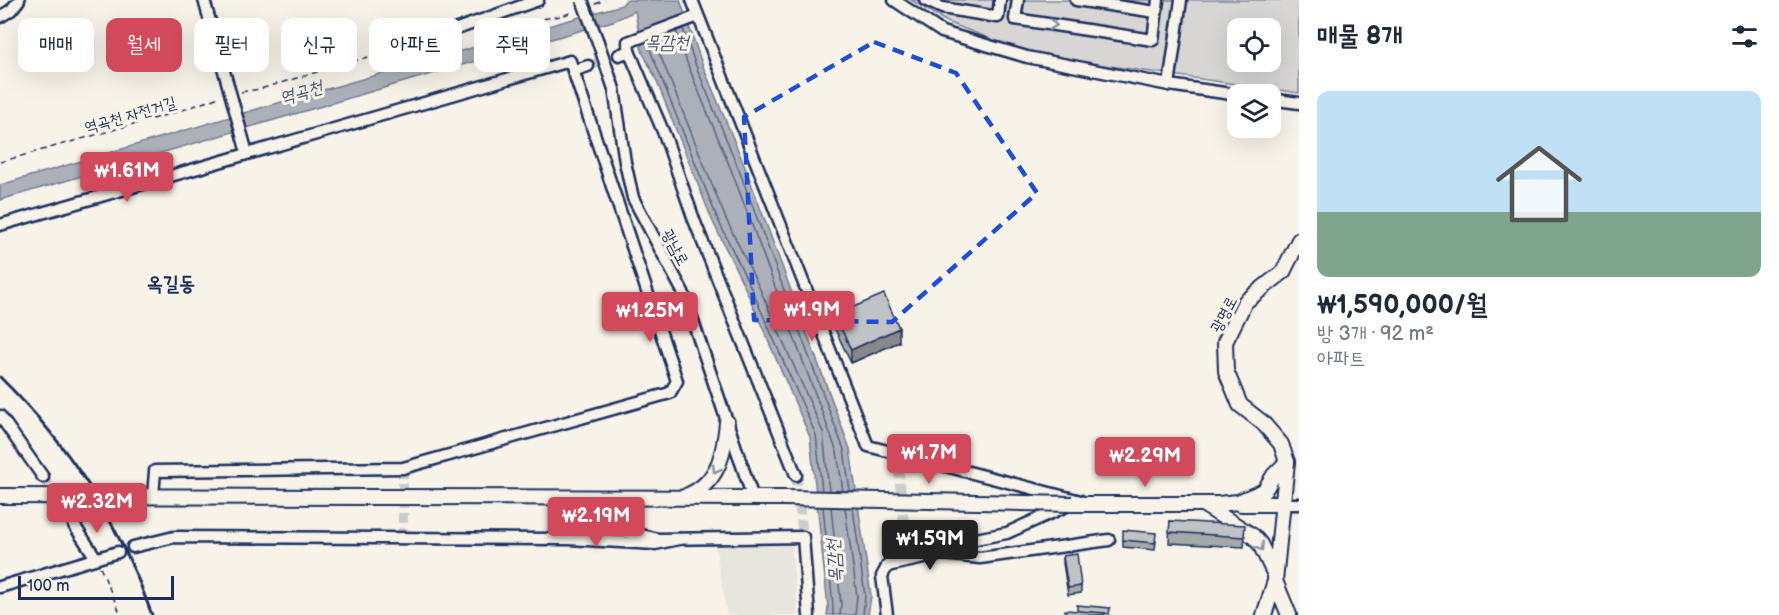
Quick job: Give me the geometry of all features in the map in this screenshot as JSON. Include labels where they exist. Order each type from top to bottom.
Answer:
[{"type":"main road","name":"광명로","points":[[1287,462],[1281,444],[1263,423],[1240,405],[1226,371],[1225,342],[1245,302],[1283,272],[1299,240]]},
{"type":"main road","points":[[678,498],[701,489],[715,472],[724,452],[727,422]]},
{"type":"main road","points":[[1218,504],[1238,502],[1264,491],[1274,475],[1287,462]]},
{"type":"main road","points":[[1264,615],[1275,578],[1287,462]]},
{"type":"main road","points":[[0,496],[785,498],[1072,504],[1284,504]]},
{"type":"main road","points":[[1202,504],[1260,544],[1289,615]]},
{"type":"street","points":[[0,17],[19,0]]},
{"type":"street","points":[[204,0],[247,153]]},
{"type":"street","points":[[462,27],[538,0]]},
{"type":"street","name":"광남로","points":[[582,0],[614,89],[633,198],[683,292],[753,498]]},
{"type":"street","points":[[692,0],[868,446],[1093,504]]},
{"type":"street","points":[[894,0],[942,32],[1027,57],[1169,85],[1227,93]]},
{"type":"street","points":[[925,0],[942,8],[998,17],[1000,0]]},
{"type":"street","points":[[1018,0],[1015,19],[1153,40],[1158,0]]},
{"type":"street","points":[[1076,0],[1156,12]]},
{"type":"street","points":[[1169,85],[1181,0]]},
{"type":"street","points":[[698,16],[626,49],[665,136],[694,220],[796,475]]},
{"type":"street","points":[[0,225],[570,61],[677,381],[670,393],[403,468],[156,471],[153,496]]},
{"type":"street","points":[[573,71],[588,66]]},
{"type":"street","points":[[1281,101],[1299,104]]},
{"type":"street","points":[[0,416],[44,477]]},
{"type":"street","points":[[617,498],[618,530]]},
{"type":"street","points":[[887,615],[882,576],[905,534],[938,546],[1007,533],[1072,504]]},
{"type":"street","points":[[1284,504],[1299,504]]},
{"type":"street","points":[[74,525],[96,558]]},
{"type":"street","points":[[569,539],[618,530],[658,539],[803,537],[809,615]]},
{"type":"street","points":[[133,547],[174,537],[569,539],[655,544],[679,539]]},
{"type":"street","points":[[887,566],[943,554],[980,558],[1109,540]]},
{"type":"street","points":[[943,554],[952,543]]},
{"type":"street","points":[[0,587],[118,552]]},
{"type":"path","points":[[594,4],[605,0]]},
{"type":"path","points":[[548,18],[572,12]]},
{"type":"path","name":"역곡천 자전거길","points":[[0,162],[180,111],[231,93],[260,89],[369,56]]},
{"type":"path","points":[[96,558],[121,615]]},
{"type":"highlighted area","points":[[874,42],[956,73],[1037,193],[892,322],[754,320],[744,117]]},
{"type":"shaded area","points":[[911,0],[1299,0],[1299,93],[1281,90],[1281,84],[1236,84],[1033,55],[947,22]]},
{"type":"shaded area","points":[[791,543],[798,615],[727,615],[715,545]]},
{"type":"water","name":"목감천","points":[[626,0],[680,0],[702,64],[745,167],[850,449],[871,596],[868,615],[827,615],[810,437],[747,292],[713,222],[655,77],[642,51],[635,11],[613,21],[550,39],[550,26],[622,5]]},
{"type":"water","name":"목감천","points":[[474,47],[474,62],[462,65],[462,51]]},
{"type":"water","name":"목감천","points":[[387,72],[438,72],[0,200],[0,185]]},
{"type":"building","points":[[884,294],[899,328],[851,350],[835,315]]},
{"type":"building","points":[[1170,521],[1245,525],[1244,537],[1169,532]]},
{"type":"building","points":[[1123,530],[1156,533],[1155,543],[1123,540]]},
{"type":"building","points":[[1077,554],[1081,586],[1068,588],[1063,556]]},
{"type":"building","points":[[1077,605],[1110,608],[1109,614],[1077,611]]},
{"type":"building","points":[[1065,610],[1105,613],[1104,615],[1065,615]]},
{"type":"tunnel","points":[[588,66],[619,55]]},
{"type":"tunnel","points":[[897,453],[905,534]]},
{"type":"tunnel","points":[[403,468],[403,538]]},
{"type":"tunnel","points":[[796,475],[803,537]]},
{"type":"tunnel","points":[[43,477],[74,525]]},
{"type":"railway","points":[[0,377],[49,430],[90,487],[124,548],[152,615]]},
{"type":"district","name":"옥길동","points":[[171,283]]},
{"type":"water label","name":"역곡천","points":[[301,92]]}]
